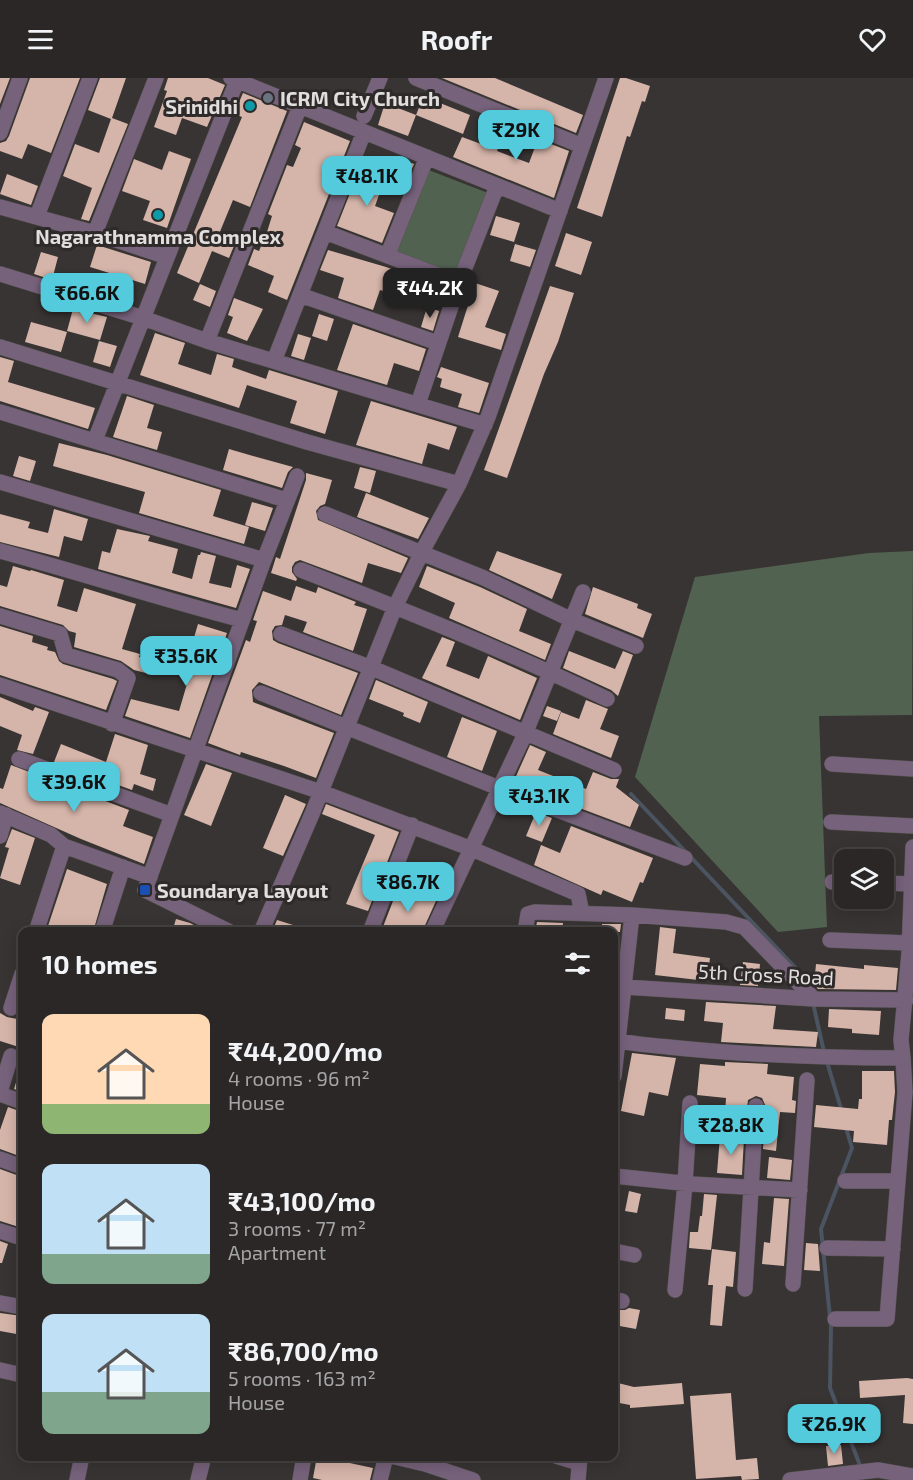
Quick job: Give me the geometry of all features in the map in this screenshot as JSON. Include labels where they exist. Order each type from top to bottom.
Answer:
[{"type":"street","points":[[0,133],[20,78]]},
{"type":"street","points":[[37,216],[90,78]]},
{"type":"street","points":[[95,233],[156,78]]},
{"type":"street","points":[[364,116],[380,78]]},
{"type":"street","points":[[417,78],[582,146]]},
{"type":"street","points":[[95,440],[235,79],[560,211]]},
{"type":"street","points":[[263,927],[321,792],[395,607],[459,483],[485,424],[582,146],[600,80]]},
{"type":"street","points":[[207,341],[300,106]]},
{"type":"street","points":[[274,361],[364,132]]},
{"type":"street","points":[[387,254],[427,157]]},
{"type":"street","points":[[418,404],[459,283],[498,186]]},
{"type":"street","points":[[0,207],[95,233],[167,257]]},
{"type":"street","points":[[325,232],[459,283]]},
{"type":"street","points":[[0,274],[143,318],[207,341],[485,424]]},
{"type":"street","points":[[300,295],[438,343]]},
{"type":"street","points":[[0,347],[307,442],[459,483]]},
{"type":"street","points":[[0,412],[286,500]]},
{"type":"street","points":[[196,924],[145,890],[286,500],[297,476]]},
{"type":"street","points":[[0,482],[264,560]]},
{"type":"street","points":[[325,514],[484,578],[572,620],[636,646]]},
{"type":"street","points":[[0,551],[74,571],[168,601],[242,620]]},
{"type":"street","points":[[301,570],[550,672],[607,699]]},
{"type":"street","points":[[434,927],[525,734],[583,592]]},
{"type":"street","points":[[0,616],[60,634],[66,655],[118,670],[128,678],[112,724]]},
{"type":"street","points":[[281,634],[372,668],[614,770]]},
{"type":"street","points":[[0,685],[321,792],[412,825],[578,894],[582,914]]},
{"type":"street","points":[[261,693],[500,788],[685,858]]},
{"type":"street","points":[[19,759],[172,815]]},
{"type":"street","points":[[832,764],[913,769]]},
{"type":"street","points":[[0,836],[3,814],[51,835],[64,846],[150,877]]},
{"type":"street","points":[[831,822],[913,826]]},
{"type":"street","points":[[372,927],[412,825]]},
{"type":"street","points":[[38,927],[64,846]]},
{"type":"street","points":[[835,1319],[887,1319],[905,1092],[913,857]]},
{"type":"street","points":[[104,927],[123,867]]},
{"type":"street","points":[[894,884],[911,884]]},
{"type":"street","points":[[526,927],[531,912],[632,915],[726,922],[744,927],[814,999]]},
{"type":"street","points":[[618,1016],[621,979],[632,915]]},
{"type":"street","points":[[830,940],[909,943]]},
{"type":"street","name":"5th Cross Road","points":[[621,979],[814,999],[908,992]]},
{"type":"street","points":[[11,1008],[18,986]]},
{"type":"street","points":[[618,1040],[708,1052],[857,1058],[906,1050]]},
{"type":"street","points":[[11,1056],[0,1093],[18,1100]]},
{"type":"street","points":[[793,1284],[807,1080]]},
{"type":"street","points":[[675,1290],[690,1103]]},
{"type":"street","points":[[745,1289],[756,1106]]},
{"type":"street","points":[[0,1159],[18,1166]]},
{"type":"street","points":[[618,1176],[685,1184],[800,1190]]},
{"type":"street","points":[[845,1181],[898,1181]]},
{"type":"street","points":[[0,1231],[18,1237]]},
{"type":"street","points":[[827,1248],[893,1250]]},
{"type":"street","points":[[618,1252],[634,1255]]},
{"type":"street","points":[[0,1303],[18,1306]]},
{"type":"street","points":[[0,1370],[18,1374]]},
{"type":"street","points":[[77,1480],[81,1461]]},
{"type":"street","points":[[198,1480],[203,1461]]},
{"type":"street","points":[[300,1480],[303,1461]]},
{"type":"street","points":[[380,1480],[385,1461]]},
{"type":"street","points":[[428,1461],[473,1480]]},
{"type":"street","points":[[578,1480],[580,1461]]},
{"type":"street","points":[[793,1480],[878,1470],[913,1476]]},
{"type":"green space","points":[[426,169],[488,193],[455,278],[393,253]]},
{"type":"green space","points":[[913,551],[912,715],[819,716],[827,927],[778,932],[635,777],[695,577],[869,553]]},
{"type":"building","points":[[0,78],[10,78],[0,104]]},
{"type":"building","points":[[30,78],[80,78],[51,153],[28,144],[22,159],[0,151],[0,143],[6,141],[9,136]]},
{"type":"building","points":[[100,78],[126,78],[112,118],[128,124],[89,221],[81,219],[92,188],[63,176],[75,144],[99,153],[111,119],[88,110]]},
{"type":"building","points":[[168,78],[208,78],[225,85],[207,127],[182,118],[176,135],[154,127],[167,91],[164,90]]},
{"type":"building","points":[[442,78],[495,78],[583,115],[576,133]]},
{"type":"building","points":[[620,78],[650,86],[645,102],[642,101],[630,137],[627,136],[602,217],[577,208]]},
{"type":"building","points":[[243,93],[287,111],[250,207],[233,200],[219,234],[236,241],[229,258],[212,251],[199,283],[177,273],[242,117],[234,114]]},
{"type":"building","points":[[424,95],[470,115],[463,134],[416,115]]},
{"type":"building","points":[[385,103],[416,115],[408,136],[378,125]]},
{"type":"building","points":[[490,119],[507,126],[497,151],[529,163],[538,139],[569,151],[554,198],[453,157],[462,137],[481,144]]},
{"type":"building","points":[[304,122],[350,141],[287,300],[268,292],[274,276],[248,265],[254,249],[259,251],[267,232],[272,216],[268,214],[287,165],[293,167],[301,148],[295,145]]},
{"type":"building","points":[[169,151],[191,159],[167,228],[143,220],[150,201],[122,191],[134,159],[162,170]]},
{"type":"building","points":[[395,157],[414,164],[407,180],[389,174]]},
{"type":"building","points":[[364,165],[387,173],[375,206],[394,213],[382,243],[337,226],[358,173],[361,174]]},
{"type":"building","points":[[7,174],[38,186],[31,205],[0,194]]},
{"type":"building","points":[[496,216],[520,223],[514,242],[490,235]]},
{"type":"building","points":[[566,233],[592,242],[581,275],[555,266]]},
{"type":"building","points":[[515,244],[536,250],[530,267],[510,261]]},
{"type":"building","points":[[97,245],[151,262],[145,284],[90,267]]},
{"type":"building","points":[[328,250],[433,284],[427,305],[380,290],[373,310],[338,298],[344,278],[320,270]]},
{"type":"building","points":[[41,252],[58,257],[52,280],[34,274]]},
{"type":"building","points":[[475,283],[499,291],[485,327],[506,334],[501,350],[458,337]]},
{"type":"building","points":[[200,284],[216,291],[210,307],[193,300]]},
{"type":"building","points":[[550,286],[574,293],[507,478],[484,470]]},
{"type":"building","points":[[234,298],[263,309],[247,341],[227,333],[233,317],[228,315]]},
{"type":"building","points":[[427,307],[439,311],[433,331],[421,327]]},
{"type":"building","points":[[73,309],[107,317],[100,340],[67,331]]},
{"type":"building","points":[[319,314],[334,319],[327,341],[312,336]]},
{"type":"building","points":[[31,322],[67,332],[61,352],[25,342]]},
{"type":"building","points":[[353,324],[426,349],[419,371],[394,363],[387,385],[337,370]]},
{"type":"building","points":[[155,333],[185,343],[178,364],[211,375],[217,354],[234,359],[232,367],[266,379],[269,370],[338,391],[325,434],[290,423],[297,401],[247,385],[239,408],[140,375]]},
{"type":"building","points":[[298,334],[311,338],[304,360],[291,356]]},
{"type":"building","points":[[99,341],[117,346],[110,367],[93,362]]},
{"type":"building","points":[[0,357],[14,361],[8,382],[95,408],[88,429],[0,401]]},
{"type":"building","points":[[441,367],[489,383],[479,413],[458,407],[462,394],[440,387],[442,379],[437,377]]},
{"type":"building","points":[[127,396],[154,405],[147,428],[162,432],[157,450],[113,437]]},
{"type":"building","points":[[371,401],[457,427],[449,450],[428,443],[422,464],[356,445]]},
{"type":"building","points":[[59,443],[107,455],[221,490],[213,516],[249,527],[244,544],[139,513],[145,492],[53,466]]},
{"type":"building","points":[[229,449],[293,467],[288,472],[282,488],[223,470]]},
{"type":"building","points":[[19,456],[36,461],[30,481],[13,476]]},
{"type":"building","points":[[360,467],[376,471],[370,493],[354,488]]},
{"type":"building","points":[[306,473],[332,480],[325,504],[316,511],[318,520],[408,558],[401,573],[368,563],[362,583],[300,560],[292,567],[296,581],[271,573],[276,557],[280,559],[306,480]]},
{"type":"building","points":[[366,493],[429,518],[418,539],[357,517]]},
{"type":"building","points":[[252,502],[273,508],[265,531],[245,525]]},
{"type":"building","points":[[54,509],[88,519],[82,541],[64,536],[59,557],[0,542],[0,514],[30,522],[28,528],[48,533]]},
{"type":"building","points":[[117,529],[150,536],[148,541],[178,549],[172,573],[192,579],[198,555],[201,552],[216,556],[209,583],[231,588],[237,565],[250,569],[236,608],[98,569],[102,551],[110,553]]},
{"type":"building","points":[[497,551],[562,574],[552,599],[489,570]]},
{"type":"building","points":[[13,566],[64,580],[57,606],[77,612],[84,588],[136,604],[122,649],[157,662],[154,675],[134,670],[121,661],[74,647],[76,633],[69,631],[63,625],[0,606],[0,585],[7,587]]},
{"type":"building","points":[[427,566],[527,609],[519,631],[551,644],[545,660],[449,618],[455,603],[419,587]]},
{"type":"building","points":[[296,586],[316,593],[318,587],[356,602],[354,605],[367,609],[353,651],[303,632],[307,622],[285,615],[282,625],[275,626],[272,631],[273,640],[278,643],[358,673],[341,715],[259,682],[252,690],[253,702],[334,733],[316,778],[208,743],[246,640],[250,642],[257,621],[253,620],[263,591],[291,601]]},
{"type":"building","points":[[593,587],[638,604],[637,608],[652,614],[643,638],[585,614]]},
{"type":"building","points":[[198,624],[227,633],[190,738],[125,716],[131,699],[179,711],[192,667],[186,665]]},
{"type":"building","points":[[0,626],[33,636],[32,642],[48,647],[47,650],[55,652],[63,664],[117,681],[106,710],[0,675]]},
{"type":"building","points":[[442,637],[455,642],[446,666],[479,679],[488,656],[537,678],[520,720],[422,678]]},
{"type":"building","points":[[569,651],[615,669],[623,651],[633,655],[618,696],[611,690],[563,668]]},
{"type":"building","points":[[376,680],[428,702],[420,723],[403,716],[404,713],[369,699]]},
{"type":"building","points":[[0,697],[33,711],[35,707],[49,712],[33,754],[17,750],[22,735],[0,726]]},
{"type":"building","points":[[586,700],[608,709],[600,729],[619,736],[611,758],[553,734],[561,712],[579,719]]},
{"type":"building","points":[[547,706],[561,711],[557,721],[543,716]]},
{"type":"building","points":[[462,717],[497,731],[482,771],[447,757]]},
{"type":"building","points":[[115,734],[148,745],[140,774],[156,779],[153,791],[134,784],[132,790],[54,762],[61,744],[106,762]]},
{"type":"building","points":[[530,745],[546,752],[538,770],[586,789],[593,772],[611,779],[619,779],[616,787],[639,805],[630,827],[513,783]]},
{"type":"building","points":[[206,764],[232,773],[211,826],[184,815]]},
{"type":"building","points":[[11,765],[129,810],[123,826],[153,837],[144,864],[0,803],[0,788],[3,789]]},
{"type":"building","points":[[285,795],[306,804],[283,856],[263,848]]},
{"type":"building","points":[[326,804],[399,832],[368,911],[346,904],[375,835],[322,814]]},
{"type":"building","points":[[536,812],[552,818],[542,842],[526,836]]},
{"type":"building","points":[[571,826],[653,858],[632,902],[603,890],[601,895],[534,865],[541,845],[560,853]]},
{"type":"building","points":[[12,829],[35,838],[20,885],[0,878],[9,848],[5,847]]},
{"type":"building","points":[[67,869],[107,884],[94,927],[48,927]]},
{"type":"building","points":[[398,888],[436,901],[424,927],[383,927]]},
{"type":"building","points":[[176,919],[198,927],[174,927]]},
{"type":"building","points":[[277,920],[300,927],[274,927]]},
{"type":"building","points":[[537,922],[563,923],[563,927],[536,927]]},
{"type":"building","points":[[602,924],[621,924],[620,932],[618,932],[618,927],[602,927]]},
{"type":"building","points":[[660,927],[676,929],[673,953],[710,958],[707,981],[655,975]]},
{"type":"building","points":[[743,962],[760,964],[758,986],[740,985]]},
{"type":"building","points":[[816,964],[864,969],[864,965],[898,968],[896,990],[818,989],[814,985]]},
{"type":"building","points":[[706,1002],[776,1006],[773,1029],[818,1032],[816,1047],[721,1042],[723,1023],[704,1021]]},
{"type":"building","points":[[666,1008],[685,1010],[684,1021],[665,1019]]},
{"type":"building","points":[[829,1009],[881,1011],[879,1035],[852,1033],[852,1029],[828,1027]]},
{"type":"building","points":[[0,1013],[18,1019],[18,1047],[0,1041]]},
{"type":"building","points":[[632,1053],[676,1058],[668,1096],[649,1092],[644,1116],[621,1111]]},
{"type":"building","points":[[725,1062],[768,1064],[767,1074],[794,1077],[792,1100],[796,1101],[795,1113],[780,1112],[776,1151],[763,1149],[766,1107],[762,1098],[756,1096],[748,1100],[746,1117],[725,1115],[726,1098],[697,1095],[700,1064],[725,1066]]},
{"type":"building","points":[[862,1071],[894,1071],[895,1092],[887,1145],[853,1142],[854,1131],[814,1127],[816,1105],[858,1109],[859,1099],[862,1099]]},
{"type":"building","points":[[18,1076],[18,1090],[14,1089]]},
{"type":"building","points":[[8,1107],[18,1111],[18,1156],[0,1149],[0,1130]]},
{"type":"building","points":[[720,1136],[744,1138],[742,1175],[717,1173]]},
{"type":"building","points":[[769,1157],[792,1160],[790,1180],[767,1178]]},
{"type":"building","points":[[0,1169],[18,1176],[18,1227],[0,1221]]},
{"type":"building","points":[[629,1191],[641,1194],[637,1213],[625,1211]]},
{"type":"building","points":[[704,1194],[717,1195],[711,1250],[689,1248],[690,1232],[698,1232]]},
{"type":"building","points":[[774,1198],[789,1199],[784,1266],[762,1264],[764,1242],[770,1243]]},
{"type":"building","points":[[0,1241],[8,1244],[2,1263],[0,1263]]},
{"type":"building","points":[[806,1243],[818,1244],[820,1271],[804,1270]]},
{"type":"building","points":[[712,1249],[736,1252],[733,1287],[726,1286],[722,1326],[710,1325],[713,1285],[708,1285]]},
{"type":"building","points":[[629,1308],[640,1310],[636,1329],[618,1326],[618,1310]]},
{"type":"building","points":[[0,1313],[18,1315],[18,1334],[0,1331]]},
{"type":"building","points":[[913,1379],[913,1424],[903,1423],[905,1395],[860,1398],[859,1381]]},
{"type":"building","points":[[618,1383],[634,1387],[682,1383],[684,1404],[630,1408],[630,1405],[618,1403]]},
{"type":"building","points":[[731,1393],[736,1460],[757,1458],[759,1479],[742,1480],[741,1476],[696,1479],[690,1396]]},
{"type":"building","points":[[841,1445],[843,1464],[828,1466],[826,1446]]},
{"type":"building","points":[[316,1461],[340,1461],[373,1468],[370,1480],[313,1478]]},
{"type":"waterway","points":[[631,794],[807,980],[808,984]]},
{"type":"waterway","points":[[813,1003],[824,1052]]},
{"type":"waterway","points":[[827,1062],[842,1112]]},
{"type":"waterway","points":[[846,1128],[852,1148],[821,1229],[831,1327],[830,1388],[861,1468]]},
{"type":"place","name":"ICRM City Church","points":[[268,98]]},
{"type":"place","name":"Srinidhi","points":[[250,106]]},
{"type":"place","name":"Nagarathnamma Complex","points":[[158,215]]},
{"type":"place","name":"Soundarya Layout","points":[[145,890]]}]
